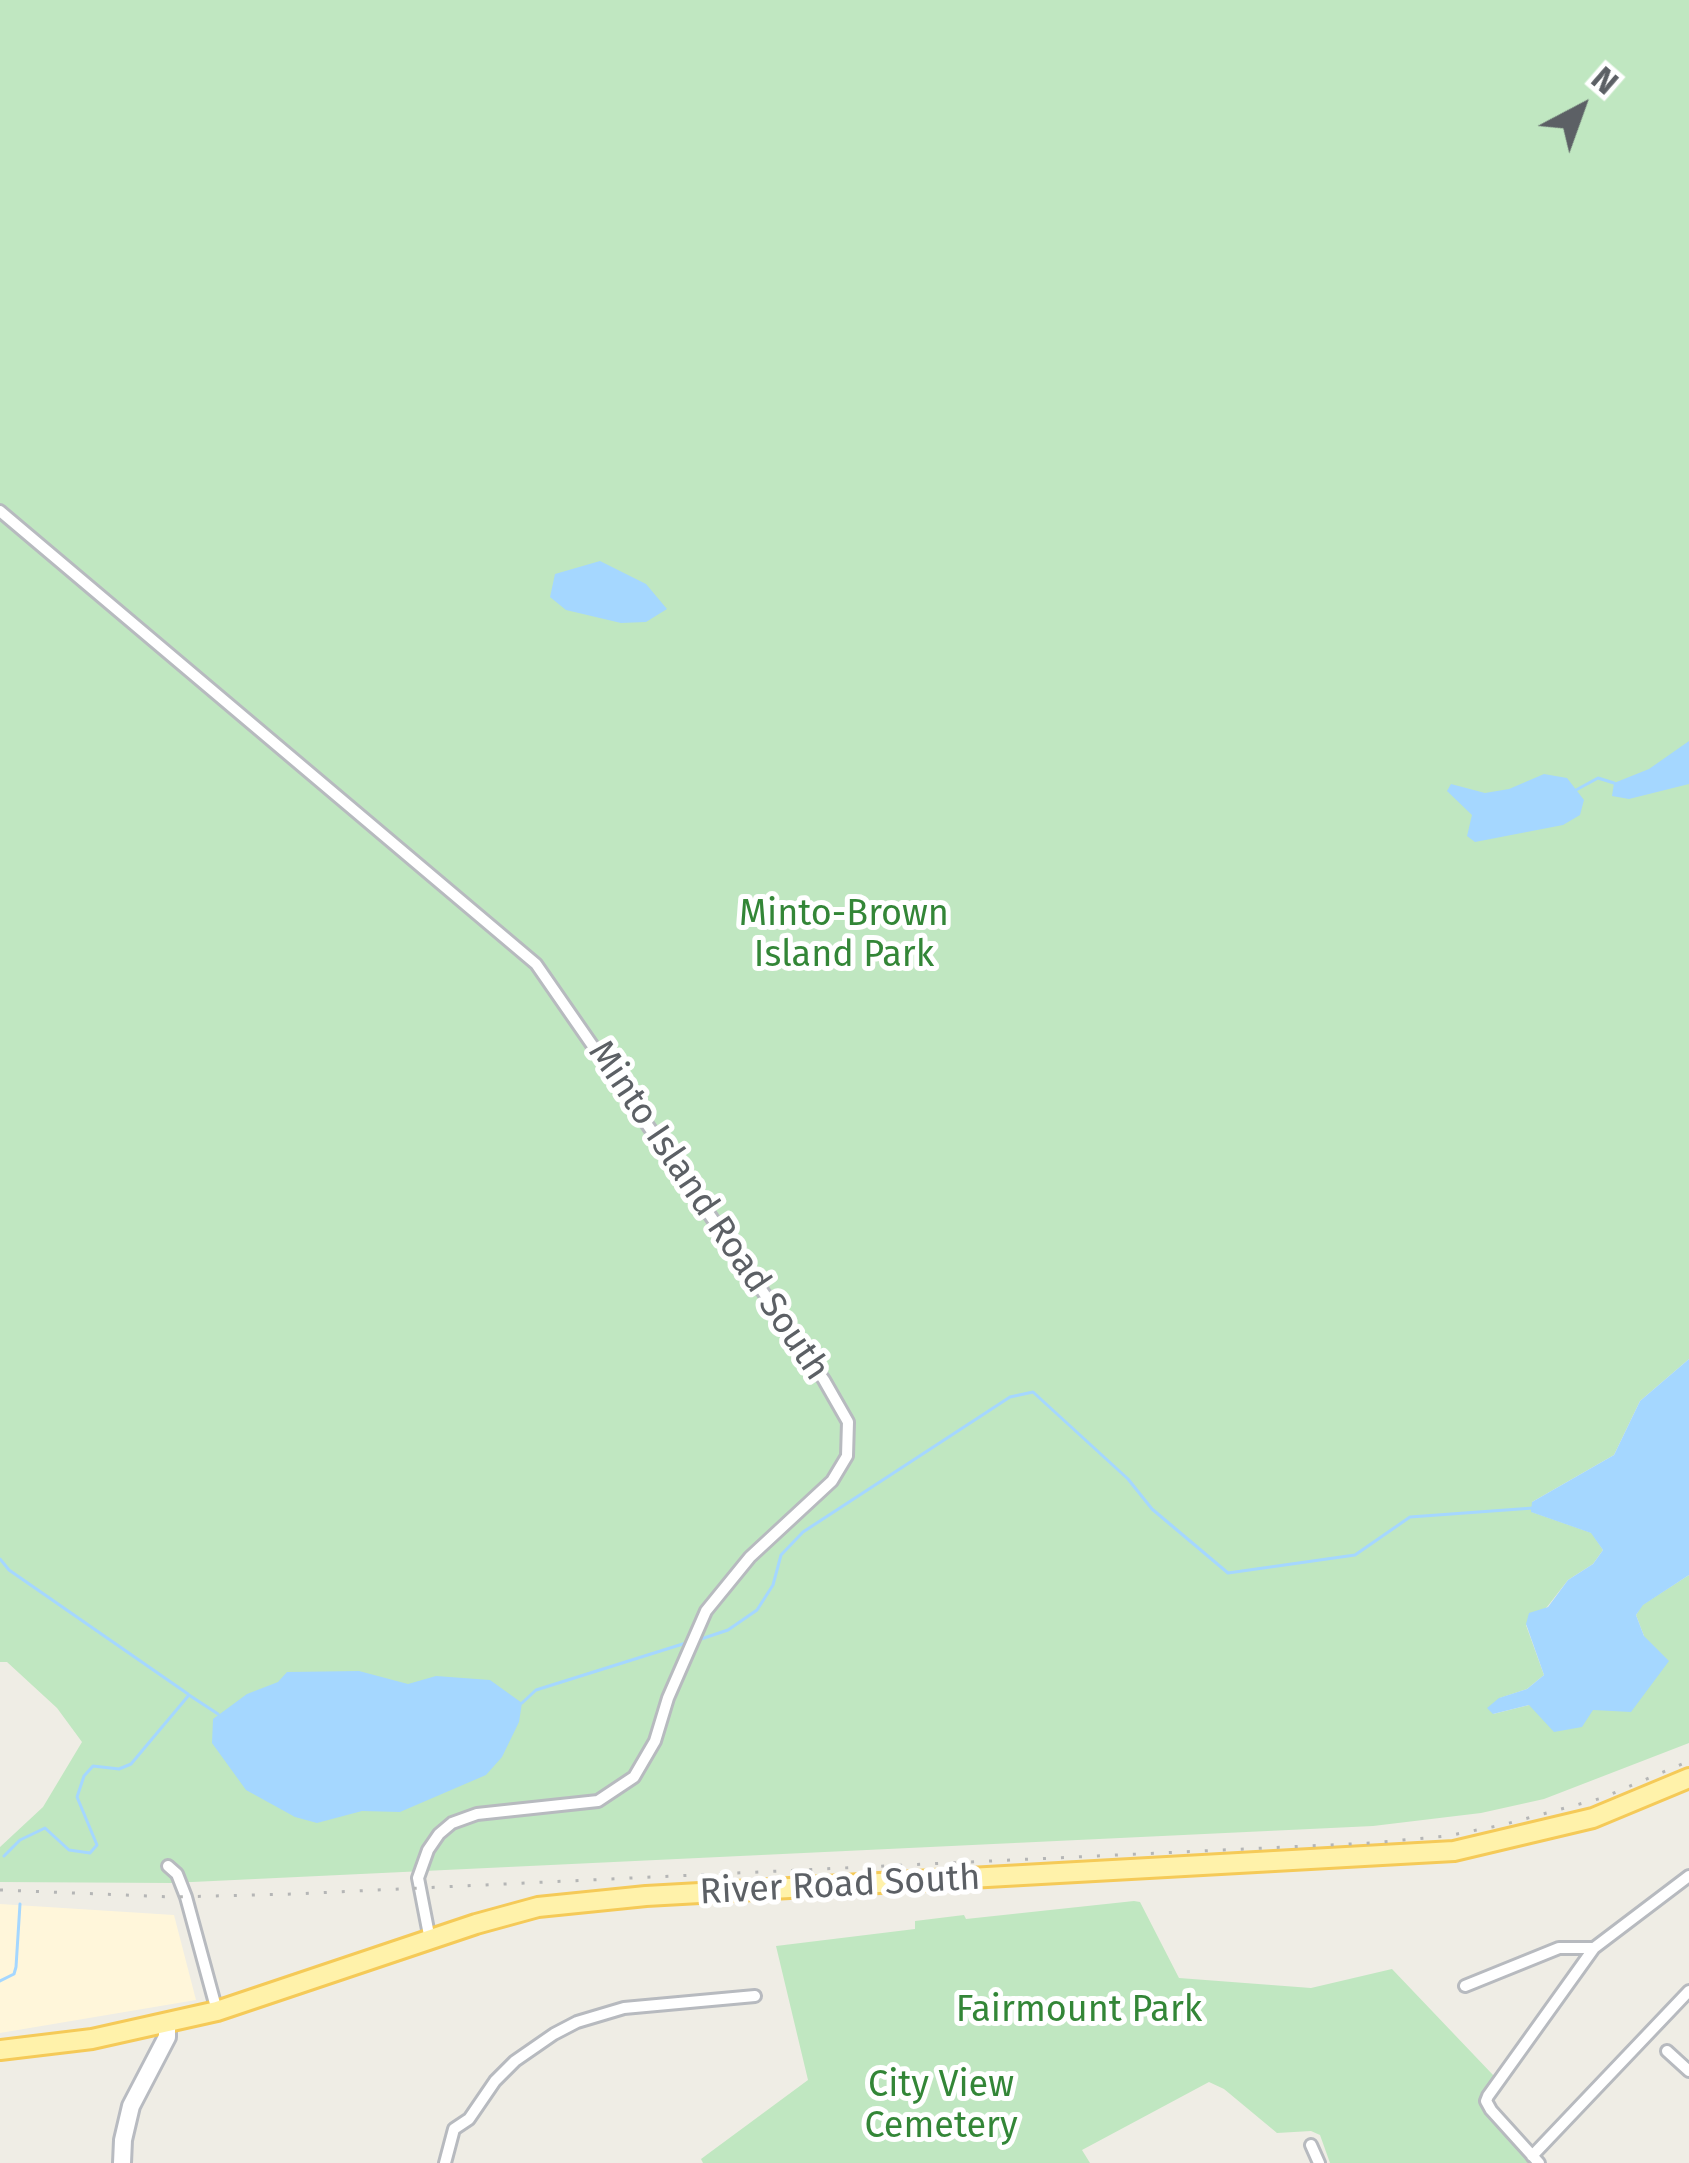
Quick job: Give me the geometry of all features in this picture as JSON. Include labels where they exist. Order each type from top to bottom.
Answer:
[{"type":"main road","name":"River Road South","points":[[0,2050],[73,2042],[218,2011],[524,1911],[583,1901],[1454,1851],[1593,1818],[1689,1778]]},
{"type":"street","name":"Minto Island Road South","points":[[0,511],[536,964],[840,1404],[850,1434],[847,1456],[823,1490],[733,1575],[710,1604],[651,1750],[634,1777],[620,1790],[581,1805],[468,1816],[439,1834],[418,1878],[430,1940]]},
{"type":"street","points":[[168,1866],[177,1874],[186,1897],[218,2011]]},
{"type":"street","points":[[1689,1876],[1594,1948],[1486,2102],[1535,2159],[1689,1991]]},
{"type":"street","points":[[1465,1986],[1559,1948],[1594,1948]]},
{"type":"street","points":[[445,2163],[454,2129],[469,2120],[495,2081],[535,2046],[565,2028],[624,2008],[755,1996]]},
{"type":"street","points":[[122,2163],[131,2106],[167,2037],[167,2024]]},
{"type":"street","points":[[1667,2051],[1689,2072]]},
{"type":"street","points":[[1311,2145],[1319,2163]]},
{"type":"shaded area","points":[[0,1904],[174,1915],[196,2000],[0,2033]]},
{"type":"green space","name":"Minto-Brown Island Park","points":[[0,0],[1689,0],[1689,1359],[1640,1401],[1614,1455],[1532,1502],[1532,1512],[1592,1533],[1603,1550],[1526,1625],[1544,1675],[1527,1689],[1500,1698],[1493,1714],[1529,1705],[1593,1710],[1644,1636],[1636,1615],[1642,1605],[1689,1575],[1689,1743],[1544,1799],[1481,1813],[1373,1826],[171,1883],[0,1882],[0,1847],[43,1807],[82,1742],[57,1708],[7,1662],[0,1662]]},
{"type":"green space","name":"Fairmount Park","points":[[1140,1902],[1179,1978],[1311,1988],[1392,1969],[1494,2076],[1479,2102],[1529,2163],[1330,2163],[1320,2135],[1277,2133],[1209,2082],[1082,2150],[1090,2163],[703,2163],[701,2159],[808,2080],[776,1946],[915,1929],[915,1921]]},
{"type":"water","points":[[600,561],[646,584],[667,609],[646,622],[621,623],[566,610],[550,597],[555,574]]},
{"type":"water","points":[[1689,741],[1689,784],[1629,799],[1612,796],[1614,783],[1649,769]]},
{"type":"water","points":[[1544,774],[1567,778],[1584,800],[1580,815],[1563,825],[1475,842],[1467,836],[1472,815],[1447,791],[1451,784],[1485,793]]},
{"type":"water","points":[[1689,1359],[1689,1575],[1643,1605],[1636,1615],[1644,1636],[1669,1661],[1631,1712],[1593,1710],[1582,1727],[1554,1732],[1529,1705],[1493,1714],[1487,1708],[1499,1698],[1527,1689],[1544,1675],[1526,1624],[1529,1613],[1548,1607],[1568,1580],[1593,1564],[1603,1550],[1591,1533],[1531,1512],[1532,1502],[1614,1455],[1640,1401]]},
{"type":"water","points":[[359,1671],[408,1684],[436,1676],[490,1680],[522,1703],[519,1722],[502,1757],[486,1775],[400,1812],[362,1811],[317,1823],[295,1817],[246,1790],[212,1743],[213,1719],[247,1694],[278,1682],[287,1672]]},
{"type":"waterway","points":[[1576,790],[1598,778],[1614,783]]},
{"type":"waterway","points":[[701,1639],[728,1630],[757,1610],[773,1585],[781,1555],[803,1532],[1010,1397],[1033,1392],[1128,1479],[1152,1509],[1228,1573],[1355,1555],[1410,1517],[1533,1508]]},
{"type":"waterway","points":[[0,1559],[9,1570],[188,1694]]},
{"type":"waterway","points":[[522,1703],[536,1690],[686,1643]]},
{"type":"waterway","points":[[4,1856],[20,1840],[45,1828],[69,1850],[90,1853],[97,1845],[77,1797],[93,1766],[119,1769],[131,1764],[189,1695],[218,1714]]},
{"type":"waterway","points":[[0,1981],[14,1974],[16,1967],[20,1904]]},
{"type":"railway","points":[[0,1890],[174,1897],[293,1894],[1371,1843],[1502,1825],[1602,1798],[1689,1761]]},
{"type":"park label","name":"City View Cemetery","points":[[941,2106]]}]
